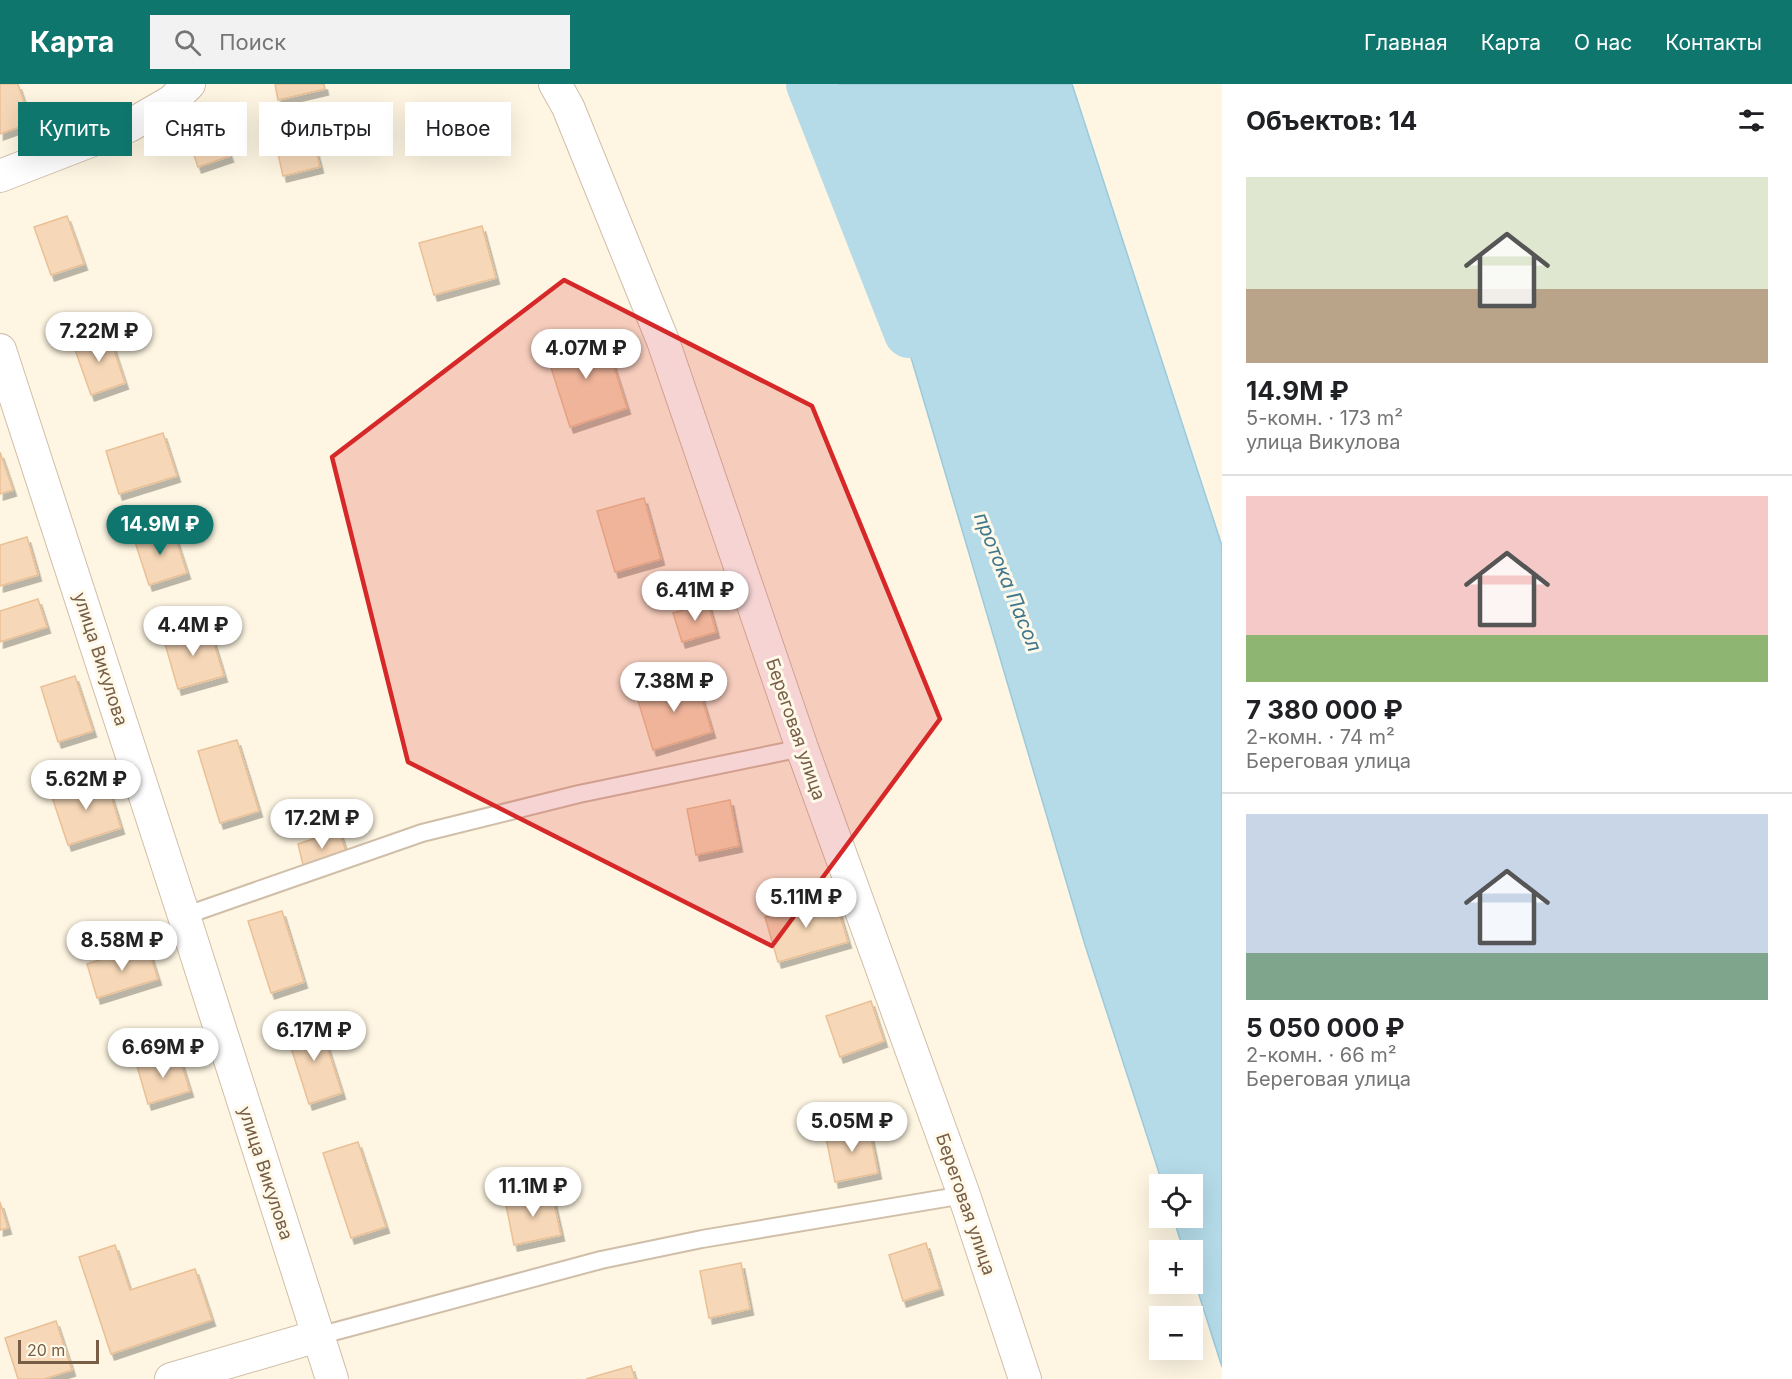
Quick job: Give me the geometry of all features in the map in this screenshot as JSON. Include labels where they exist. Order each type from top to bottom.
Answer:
[{"type":"street","points":[[0,176],[129,126],[172,101],[189,84]]},
{"type":"street","name":"Береговая улица","points":[[555,84],[568,106],[663,341],[802,748],[964,1195],[1024,1379]]},
{"type":"street","name":"улица Викулова","points":[[0,351],[332,1379]]},
{"type":"street","points":[[171,1379],[318,1336]]},
{"type":"lane","points":[[184,916],[422,833],[579,794],[802,748]]},
{"type":"lane","points":[[318,1336],[601,1260],[702,1239],[964,1195]]},
{"type":"highlighted area","points":[[564,280],[812,406],[940,719],[772,946],[408,762],[332,457]]},
{"type":"water","points":[[830,84],[1072,84],[1222,546],[1222,1367],[1199,1294],[1203,1294],[1203,1240],[1180,1240],[1176,1228],[1203,1228],[1203,1174],[1159,1174],[1085,945]]},
{"type":"building","points":[[0,84],[18,84],[24,102],[18,102],[18,128],[0,134]]},
{"type":"building","points":[[275,84],[324,84],[325,89],[278,100]]},
{"type":"building","points":[[194,156],[230,156],[198,167]]},
{"type":"building","points":[[279,156],[317,156],[320,167],[283,176]]},
{"type":"building","points":[[67,216],[84,264],[51,275],[34,227]]},
{"type":"building","points":[[482,226],[496,278],[434,295],[419,243]]},
{"type":"building","points":[[108,332],[125,383],[91,395],[73,344]]},
{"type":"building","points":[[603,333],[627,408],[570,427],[546,352]]},
{"type":"building","points":[[163,433],[177,476],[119,494],[106,451]]},
{"type":"building","points":[[0,452],[13,490],[0,494]]},
{"type":"building","points":[[644,498],[661,559],[615,572],[597,511]]},
{"type":"building","points":[[172,527],[187,573],[149,585],[134,539]]},
{"type":"building","points":[[27,537],[38,575],[0,586],[0,545]]},
{"type":"building","points":[[38,599],[47,627],[0,642],[0,611]]},
{"type":"building","points":[[708,603],[716,632],[682,642],[673,613]]},
{"type":"building","points":[[208,624],[224,676],[178,689],[163,637]]},
{"type":"building","points":[[75,676],[93,731],[58,742],[41,687]]},
{"type":"building","points":[[695,676],[712,732],[653,750],[636,694]]},
{"type":"building","points":[[237,740],[259,811],[220,823],[198,751]]},
{"type":"building","points":[[105,777],[121,828],[68,845],[51,794]]},
{"type":"building","points":[[730,800],[739,846],[696,855],[687,809]]},
{"type":"building","points":[[339,830],[347,855],[304,869],[298,844]]},
{"type":"building","points":[[834,896],[848,942],[778,962],[765,917]]},
{"type":"building","points":[[282,911],[304,982],[271,993],[248,921]]},
{"type":"building","points":[[147,945],[158,979],[97,998],[87,964]]},
{"type":"building","points":[[871,1001],[884,1041],[840,1057],[826,1016]]},
{"type":"building","points":[[319,1021],[342,1093],[309,1104],[286,1032]]},
{"type":"building","points":[[178,1053],[190,1091],[148,1104],[137,1066]]},
{"type":"building","points":[[868,1124],[878,1173],[835,1182],[825,1133]]},
{"type":"building","points":[[358,1142],[386,1227],[351,1238],[323,1153]]},
{"type":"building","points":[[551,1191],[561,1235],[514,1245],[505,1200]]},
{"type":"building","points":[[0,1202],[8,1228],[0,1230]]},
{"type":"building","points":[[926,1243],[940,1289],[903,1301],[889,1255]]},
{"type":"building","points":[[115,1245],[130,1290],[195,1269],[212,1320],[111,1354],[79,1257]]},
{"type":"building","points":[[741,1263],[750,1309],[709,1318],[700,1271]]},
{"type":"building","points":[[56,1321],[72,1370],[44,1379],[18,1379],[5,1338]]},
{"type":"building","points":[[631,1366],[635,1379],[586,1379]]},
{"type":"waterway","name":"протока Пасол","points":[[811,84],[909,333]]}]
